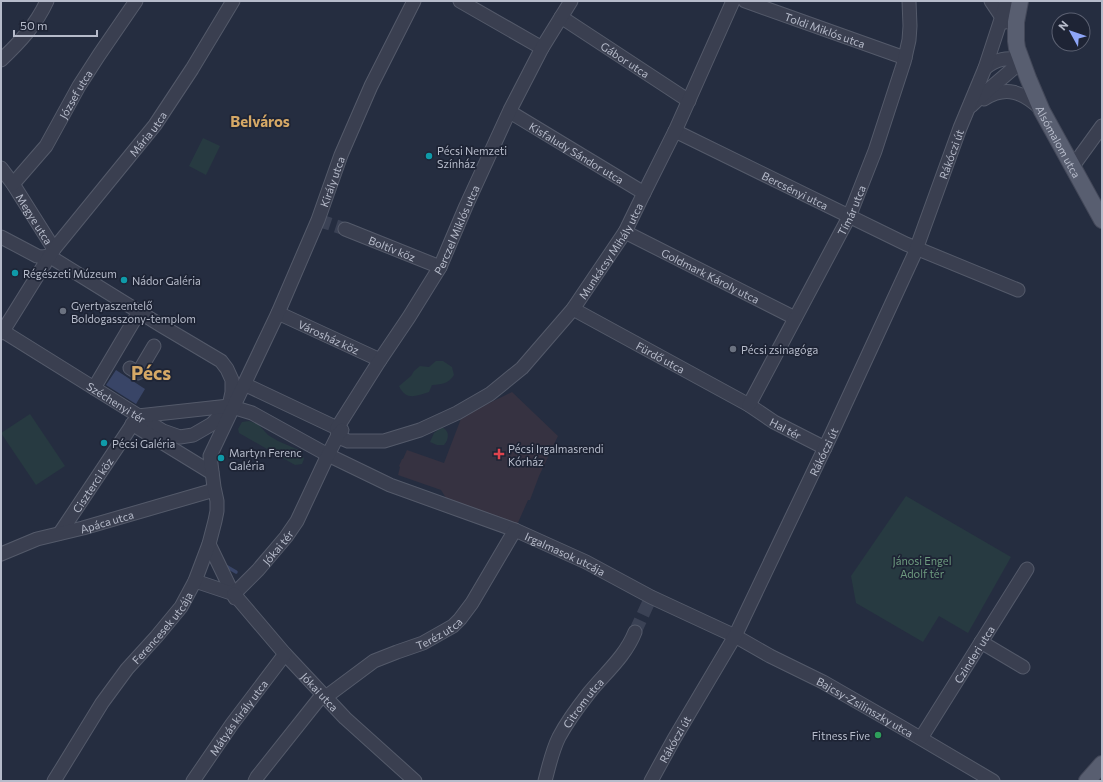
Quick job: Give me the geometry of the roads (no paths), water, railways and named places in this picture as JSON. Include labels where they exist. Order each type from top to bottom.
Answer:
[{"type":"main road","points":[[1020,1],[1016,22],[1016,34],[1017,48],[1021,60]]},
{"type":"main road","name":"Alsómalom utca","points":[[1021,60],[1042,111],[1102,220]]},
{"type":"main road","points":[[1087,781],[1102,764]]},
{"type":"street","points":[[1,60],[21,41],[41,14],[47,1]]},
{"type":"street","name":"József utca","points":[[13,184],[46,146],[79,86],[136,1]]},
{"type":"street","name":"Mária utca","points":[[51,253],[155,125],[192,69],[233,1]]},
{"type":"street","name":"Király utca","points":[[231,407],[244,384],[278,312],[318,220],[341,155],[370,86],[414,1]]},
{"type":"street","points":[[460,1],[542,48]]},
{"type":"street","name":"Perczel Miklós utca","points":[[339,431],[380,360],[440,267],[466,206],[510,112],[542,48],[571,1]]},
{"type":"street","name":"Munkácsy Mihály utca","points":[[339,431],[341,438],[348,441],[357,442],[384,441],[410,434],[457,413],[490,394],[522,368],[573,309],[625,232],[675,131],[733,1]]},
{"type":"street","name":"Toldi Miklós utca","points":[[745,1],[905,58]]},
{"type":"street","name":"Tímár utca","points":[[748,404],[850,217],[875,151],[905,58],[910,26],[909,1]]},
{"type":"street","points":[[991,1],[1002,18],[1016,34]]},
{"type":"street","name":"Rákóczi út","points":[[651,781],[674,739],[736,636],[825,448],[916,249],[960,128],[985,68],[1007,1]]},
{"type":"street","name":"Gábor utca","points":[[561,17],[689,101]]},
{"type":"street","points":[[985,68],[992,62],[999,60],[1013,58],[1021,60]]},
{"type":"street","name":"Rákóczi út","points":[[968,108],[1021,60]]},
{"type":"street","points":[[968,108],[998,92],[1009,91],[1015,92],[1032,101],[1042,111]]},
{"type":"street","name":"Kisfaludy Sándor utca","points":[[510,112],[644,193]]},
{"type":"street","points":[[1073,166],[1102,126]]},
{"type":"street","name":"Bercsényi utca","points":[[675,131],[916,249],[1018,290]]},
{"type":"street","name":"Megye utca","points":[[1,168],[13,184],[51,253]]},
{"type":"street","name":"Boltív köz","points":[[345,229],[440,267]]},
{"type":"street","name":"Goldmark Károly utca","points":[[625,232],[795,318]]},
{"type":"street","points":[[1,238],[37,256],[42,257],[51,253],[164,329],[222,361],[232,380],[231,407]]},
{"type":"street","name":"Széchenyi tér","points":[[51,253],[2,332],[94,388],[135,420],[180,437],[193,435],[212,424],[231,407]]},
{"type":"street","name":"Fürdő utca","points":[[573,309],[748,404]]},
{"type":"street","points":[[94,388],[124,344],[139,312]]},
{"type":"street","name":"Városház köz","points":[[278,312],[380,360]]},
{"type":"street","points":[[130,368],[138,373],[143,355],[154,346]]},
{"type":"street","points":[[244,384],[339,431]]},
{"type":"street","name":"Hal tér","points":[[748,404],[774,422],[825,448]]},
{"type":"street","points":[[135,420],[231,407],[252,413],[328,455]]},
{"type":"street","name":"Ferencesek utcája","points":[[54,781],[102,703],[127,669],[157,636],[181,606],[195,581],[216,521],[217,501],[214,490],[210,456],[231,407]]},
{"type":"street","points":[[135,420],[212,473]]},
{"type":"street","name":"Ciszterci köz","points":[[60,533],[135,420]]},
{"type":"street","name":"Jókai tér","points":[[236,598],[286,537],[297,521],[339,431]]},
{"type":"street","name":"Irgalmasok utcája","points":[[328,455],[390,485],[515,530],[586,562],[651,597],[736,636]]},
{"type":"street","name":"Apáca utca","points":[[1,554],[37,539],[84,528],[214,490]]},
{"type":"street","name":"Teréz utca","points":[[255,781],[320,699],[325,697],[374,661],[423,643],[453,626],[472,603],[515,530]]},
{"type":"street","name":"Jókai utca","points":[[209,544],[236,598],[285,654],[345,718],[415,781]]},
{"type":"street","name":"Czinderi utca","points":[[921,738],[1027,569]]},
{"type":"street","points":[[195,581],[236,598]]},
{"type":"street","name":"Citrom utca","points":[[545,781],[552,754],[572,717],[589,692],[618,661],[635,632]]},
{"type":"street","name":"Bajcsy-Zsilinszky utca","points":[[736,636],[770,656],[823,682],[993,781]]},
{"type":"street","points":[[981,642],[1023,667]]},
{"type":"street","name":"Mátyás király utca","points":[[193,781],[232,724],[285,654]]},
{"type":"water","points":[[116,370],[145,389],[136,404],[106,385]]},
{"type":"waterway","points":[[224,565],[236,572]]},
{"type":"tunnel","points":[[318,220],[345,229]]},
{"type":"tunnel","points":[[635,632],[651,597]]},
{"type":"place","name":"Pécsi Nemzeti Színház","points":[[429,156]]},
{"type":"place","name":"Régészeti Múzeum","points":[[15,273]]},
{"type":"place","name":"Nádor Galéria","points":[[124,280]]},
{"type":"place","name":"Gyertyaszentelő Boldogasszony-templom","points":[[63,311]]},
{"type":"place","name":"Pécsi zsinagóga","points":[[733,349]]},
{"type":"place","name":"Pécsi Galéria","points":[[104,443]]},
{"type":"place","name":"Pécsi Irgalmasrendi Kórház","points":[[499,454]]},
{"type":"place","name":"Martyn Ferenc Galéria","points":[[221,458]]},
{"type":"place","name":"Fitness Five","points":[[878,735]]},
{"type":"district","name":"Belváros","points":[[260,121]]},
{"type":"district","name":"Pécs","points":[[151,372]]},
{"type":"park label","name":"Jánosi Engel Adolf tér","points":[[922,566]]}]
